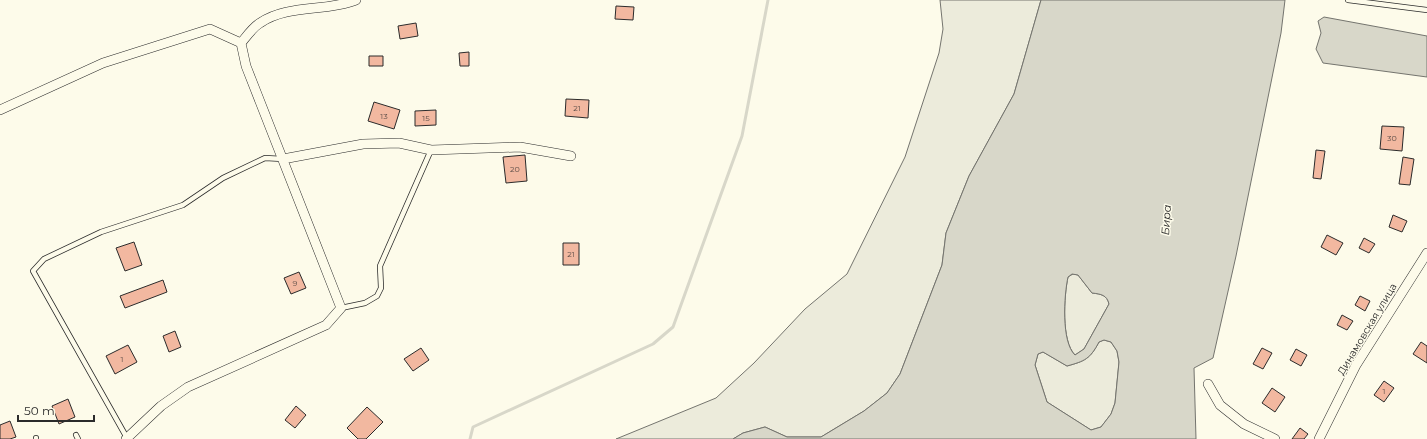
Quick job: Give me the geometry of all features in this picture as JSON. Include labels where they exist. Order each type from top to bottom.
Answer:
[{"type":"street","points":[[241,43],[259,23],[276,16],[297,10],[346,4],[356,0]]},
{"type":"street","points":[[0,110],[103,63],[210,29],[241,43]]},
{"type":"street","points":[[127,439],[161,406],[188,386],[271,351],[326,325],[341,308],[246,66],[241,43]]},
{"type":"street","points":[[283,159],[363,144],[399,144],[431,150],[520,147],[571,156]]},
{"type":"street","name":"Динамовская улица","points":[[1319,439],[1356,366],[1427,253]]},
{"type":"street","points":[[1208,384],[1220,405],[1226,410],[1244,424],[1272,436],[1275,439]]},
{"type":"lane","points":[[1348,0],[1427,10]]},
{"type":"lane","points":[[341,308],[365,302],[377,296],[381,288],[380,266],[431,150]]},
{"type":"lane","points":[[127,439],[32,271],[44,259],[101,232],[183,205],[223,178],[265,158],[283,159]]},
{"type":"shaded area","points":[[940,0],[1041,0],[1014,94],[969,176],[946,233],[942,265],[900,374],[887,393],[864,411],[821,437],[787,437],[765,427],[743,433],[733,439],[616,439],[716,398],[754,363],[805,309],[847,274],[905,157],[939,53],[943,29]]},
{"type":"shaded area","points":[[1073,274],[1078,275],[1092,293],[1105,297],[1109,304],[1084,349],[1075,355],[1067,340],[1065,318],[1065,295],[1068,277]]},
{"type":"shaded area","points":[[1104,340],[1111,342],[1117,351],[1119,362],[1115,403],[1111,414],[1101,427],[1091,430],[1047,402],[1035,365],[1038,354],[1043,352],[1067,366],[1078,363],[1090,356],[1099,342]]},
{"type":"water","name":"Бира","points":[[1041,0],[1285,0],[1281,33],[1236,256],[1213,358],[1194,368],[1196,439],[733,439],[743,433],[765,427],[787,437],[821,437],[864,411],[887,393],[900,374],[942,265],[946,233],[969,176],[1014,94]],"holes":[[[1072,274],[1078,275],[1092,293],[1105,297],[1109,304],[1084,349],[1075,355],[1067,340],[1065,318],[1068,277]],[[1104,340],[1111,342],[1117,351],[1119,362],[1115,403],[1111,414],[1101,427],[1091,430],[1047,402],[1035,365],[1038,354],[1043,352],[1067,366],[1078,363],[1090,356],[1099,342]]]},
{"type":"water","points":[[1324,17],[1427,36],[1427,77],[1323,63],[1316,49],[1321,33],[1318,21]]},
{"type":"building","points":[[616,6],[634,7],[633,20],[615,19]]},
{"type":"building","points":[[416,23],[418,36],[400,39],[398,26]]},
{"type":"building","points":[[469,52],[469,66],[460,66],[459,53]]},
{"type":"building","points":[[369,56],[383,56],[383,66],[369,66]]},
{"type":"building","points":[[566,99],[589,100],[588,118],[565,116]]},
{"type":"building","points":[[374,102],[400,110],[394,129],[368,121]]},
{"type":"building","points":[[436,110],[436,125],[415,126],[415,111]]},
{"type":"building","points":[[1382,126],[1404,127],[1402,151],[1380,149]]},
{"type":"building","points":[[1316,150],[1325,151],[1321,179],[1313,178]]},
{"type":"building","points":[[525,155],[527,181],[506,183],[503,157]]},
{"type":"building","points":[[1403,157],[1414,159],[1410,185],[1399,184]]},
{"type":"building","points":[[1393,215],[1407,221],[1402,232],[1389,227]]},
{"type":"building","points":[[1327,235],[1343,243],[1336,255],[1321,247]]},
{"type":"building","points":[[1364,238],[1375,244],[1369,253],[1359,248]]},
{"type":"building","points":[[134,242],[142,265],[125,271],[116,248]]},
{"type":"building","points":[[563,243],[579,243],[579,265],[563,265]]},
{"type":"building","points":[[299,272],[306,288],[291,294],[284,278]]},
{"type":"building","points":[[163,280],[167,292],[125,308],[120,296]]},
{"type":"building","points":[[1360,296],[1370,301],[1365,311],[1355,305]]},
{"type":"building","points":[[1342,315],[1353,321],[1347,330],[1337,325]]},
{"type":"building","points":[[175,331],[181,347],[169,352],[163,336]]},
{"type":"building","points":[[1421,342],[1427,346],[1427,363],[1413,354]]},
{"type":"building","points":[[128,345],[137,362],[115,374],[106,356]]},
{"type":"building","points":[[421,348],[429,360],[413,371],[404,359]]},
{"type":"building","points":[[1262,348],[1272,353],[1263,369],[1253,364]]},
{"type":"building","points":[[1296,349],[1307,355],[1301,366],[1290,360]]},
{"type":"building","points":[[1384,381],[1394,388],[1384,402],[1374,395]]},
{"type":"building","points":[[1272,388],[1285,397],[1275,412],[1262,403]]},
{"type":"building","points":[[68,399],[75,417],[59,424],[52,406]]},
{"type":"building","points":[[296,406],[306,415],[295,428],[285,420]]},
{"type":"building","points":[[367,407],[383,422],[366,439],[358,439],[347,428]]},
{"type":"building","points":[[10,421],[16,437],[10,439],[0,439],[0,425]]},
{"type":"building","points":[[1300,428],[1308,434],[1304,439],[1292,439]]},
{"type":"waterway","points":[[470,439],[473,427],[653,344],[673,327],[742,136],[768,0]]}]
